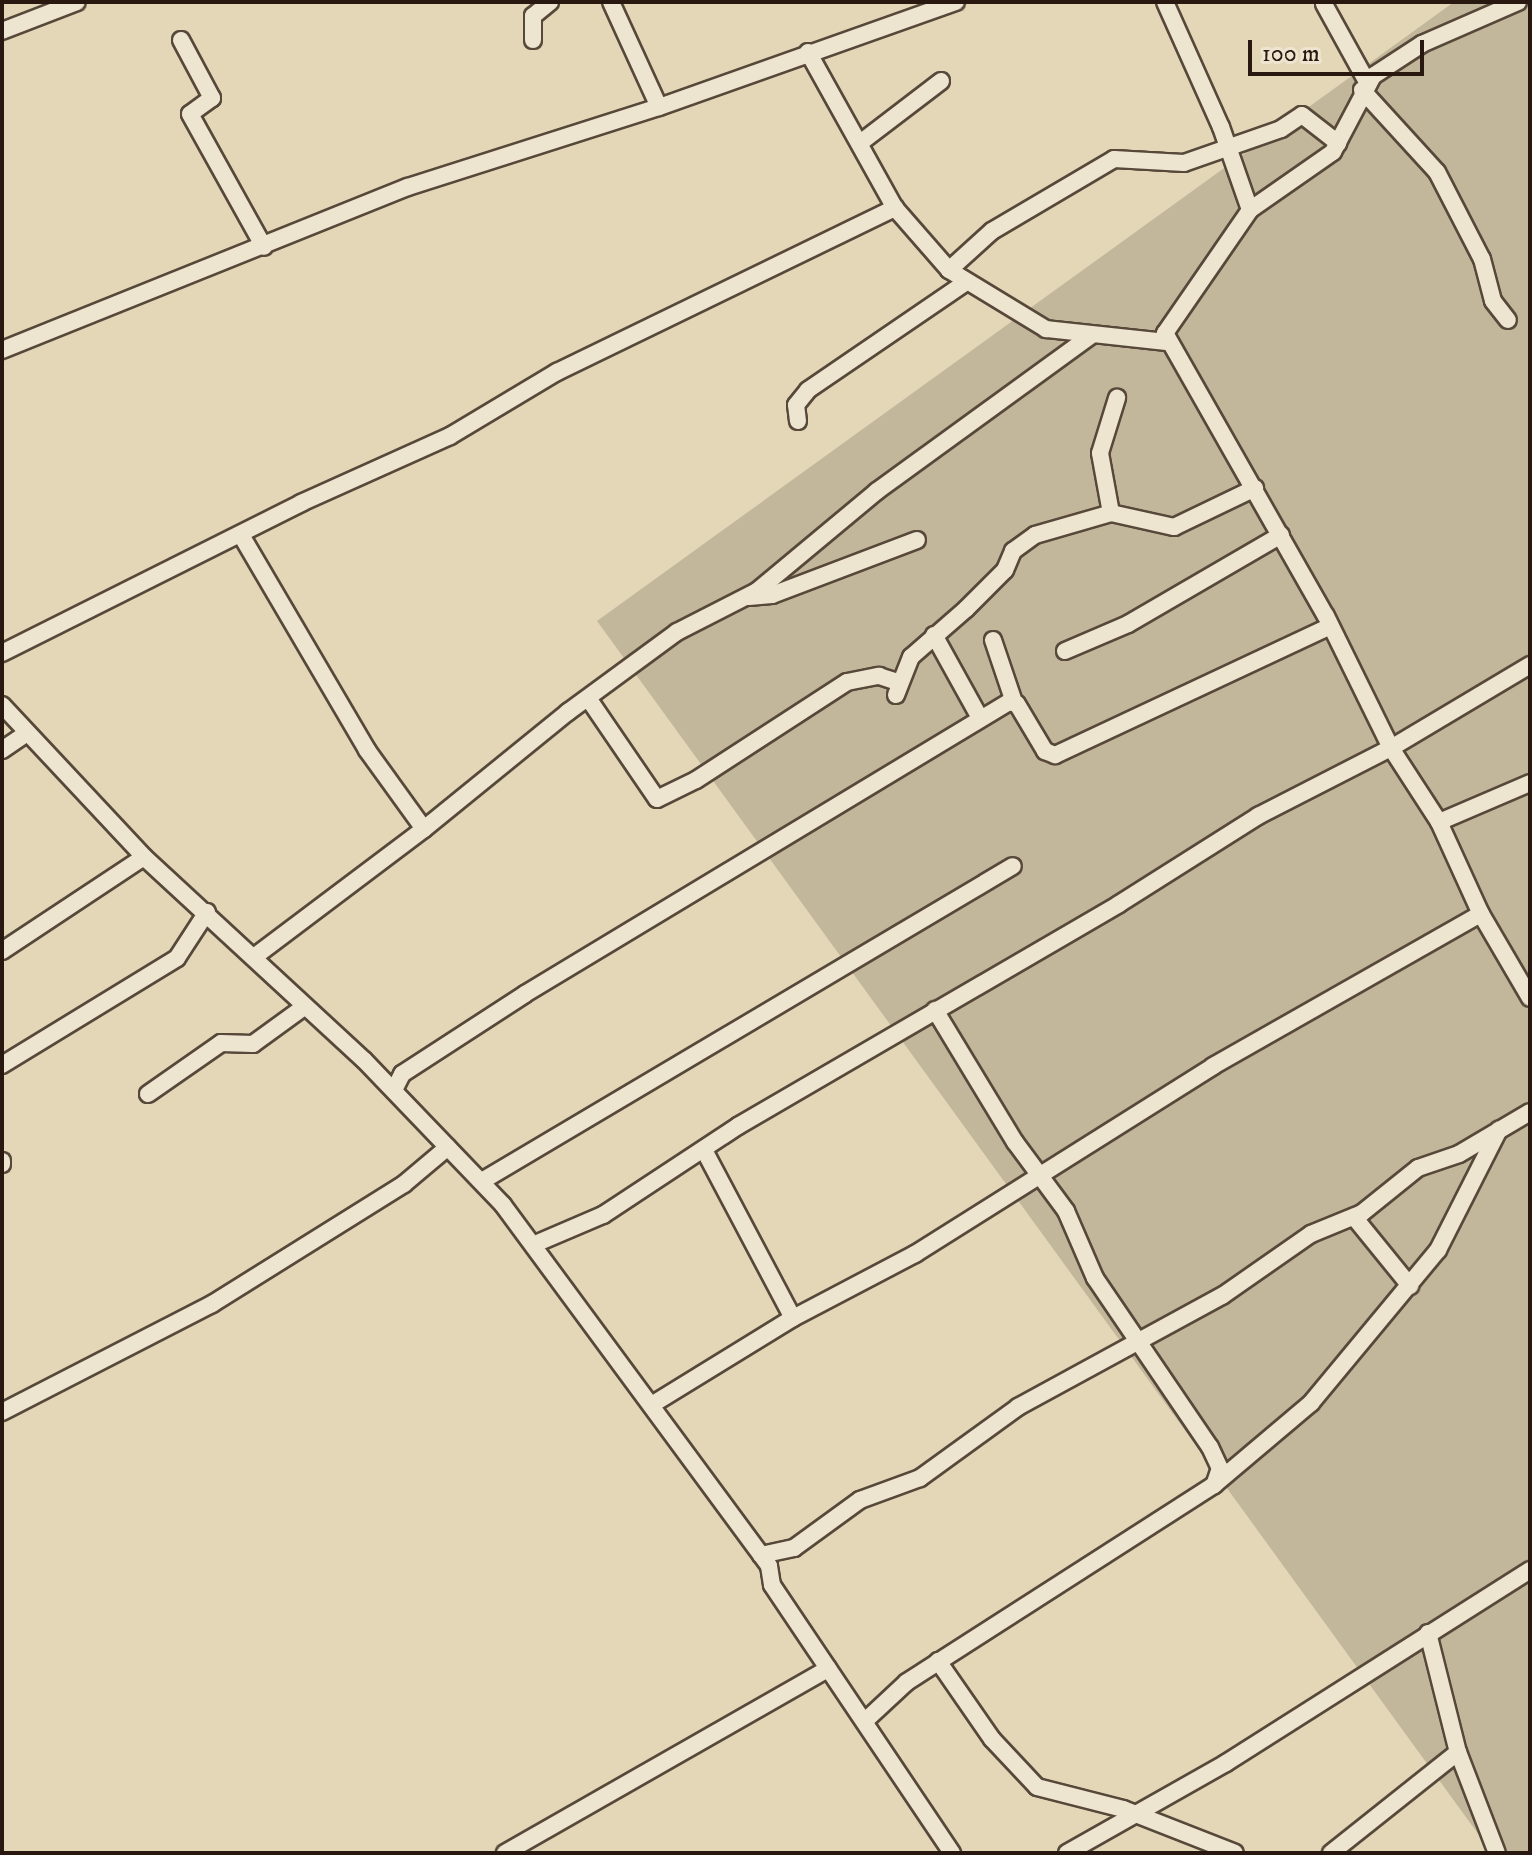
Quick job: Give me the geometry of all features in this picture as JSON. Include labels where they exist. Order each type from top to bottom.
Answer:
[{"type":"street","points":[[2,31],[77,2]]},
{"type":"street","points":[[533,40],[533,16],[550,2]]},
{"type":"street","points":[[611,2],[659,107]]},
{"type":"street","points":[[2,350],[408,187],[659,107],[956,2]]},
{"type":"street","points":[[1165,2],[1250,210]]},
{"type":"street","points":[[1518,2],[1422,44],[1365,86],[1338,143],[1319,166],[1250,210],[1166,328],[1165,342],[1255,488],[1330,626],[1391,748],[1439,822],[1481,914],[1528,989]]},
{"type":"street","points":[[1324,4],[1365,86],[1437,172],[1482,259],[1493,301],[1508,320]]},
{"type":"street","points":[[181,40],[212,98],[191,111],[191,117],[264,247]]},
{"type":"street","points":[[808,52],[895,208],[949,270],[965,283],[1046,329],[1165,342]]},
{"type":"street","points":[[860,143],[941,81]]},
{"type":"street","points":[[949,270],[992,231],[1114,159],[1174,165],[1281,129],[1306,115],[1338,143]]},
{"type":"street","points":[[2,653],[450,436],[557,372],[895,208]]},
{"type":"street","points":[[798,421],[796,405],[808,390],[965,283]]},
{"type":"street","points":[[254,957],[424,829],[588,698],[677,632],[748,597],[877,491],[1090,336]]},
{"type":"street","points":[[1111,513],[1100,453],[1117,398]]},
{"type":"street","points":[[588,698],[657,799],[696,780],[847,682],[879,676],[897,689],[911,657],[1001,574],[1026,540],[1054,527],[1111,513],[1174,527],[1255,488]]},
{"type":"street","points":[[241,535],[367,750],[424,829]]},
{"type":"street","points":[[1065,651],[1128,624],[1281,535]]},
{"type":"street","points":[[748,597],[772,595],[917,540]]},
{"type":"street","points":[[993,640],[1014,702],[1045,751],[1055,755],[1330,626]]},
{"type":"street","points":[[934,635],[980,718]]},
{"type":"street","points":[[535,1244],[603,1215],[704,1150],[935,1010],[1119,904],[1258,816],[1391,748],[1530,665]]},
{"type":"street","points":[[394,1090],[402,1074],[525,994],[980,718],[1014,702]]},
{"type":"street","points":[[2,705],[144,857],[207,912],[394,1090],[482,1181],[535,1244],[761,1555],[772,1585],[952,1853]]},
{"type":"street","points":[[2,750],[27,733]]},
{"type":"street","points":[[1439,822],[1530,783]]},
{"type":"street","points":[[2,951],[144,857]]},
{"type":"street","points":[[482,1181],[1013,866]]},
{"type":"street","points":[[2,1065],[177,958],[207,912]]},
{"type":"street","points":[[653,1404],[793,1318],[906,1259],[1039,1175],[1069,1152],[1168,1099],[1213,1066],[1481,914]]},
{"type":"street","points":[[148,1094],[221,1043],[253,1044],[304,1007]]},
{"type":"street","points":[[935,1010],[1075,1227],[1095,1278],[1217,1461],[1214,1485]]},
{"type":"street","points":[[761,1555],[794,1548],[860,1500],[920,1478],[1007,1414],[1222,1296],[1311,1234],[1354,1217],[1418,1168],[1459,1154],[1530,1112]]},
{"type":"street","points":[[865,1721],[888,1697],[938,1661],[1214,1485],[1311,1403],[1438,1250],[1499,1130]]},
{"type":"street","points":[[2,1412],[138,1337],[212,1304],[404,1184],[448,1147]]},
{"type":"street","points":[[704,1150],[793,1318]]},
{"type":"street","points":[[1354,1217],[1410,1286]]},
{"type":"street","points":[[1067,1853],[1136,1815],[1530,1570]]},
{"type":"street","points":[[1428,1633],[1458,1752],[1497,1853]]},
{"type":"street","points":[[938,1661],[992,1739],[1037,1787],[1136,1815],[1235,1853]]},
{"type":"street","points":[[505,1853],[828,1669]]},
{"type":"street","points":[[1331,1853],[1458,1752]]},
{"type":"shaded area","points":[[1454,2],[1530,2],[1530,1853],[1492,1853],[597,621]]}]
